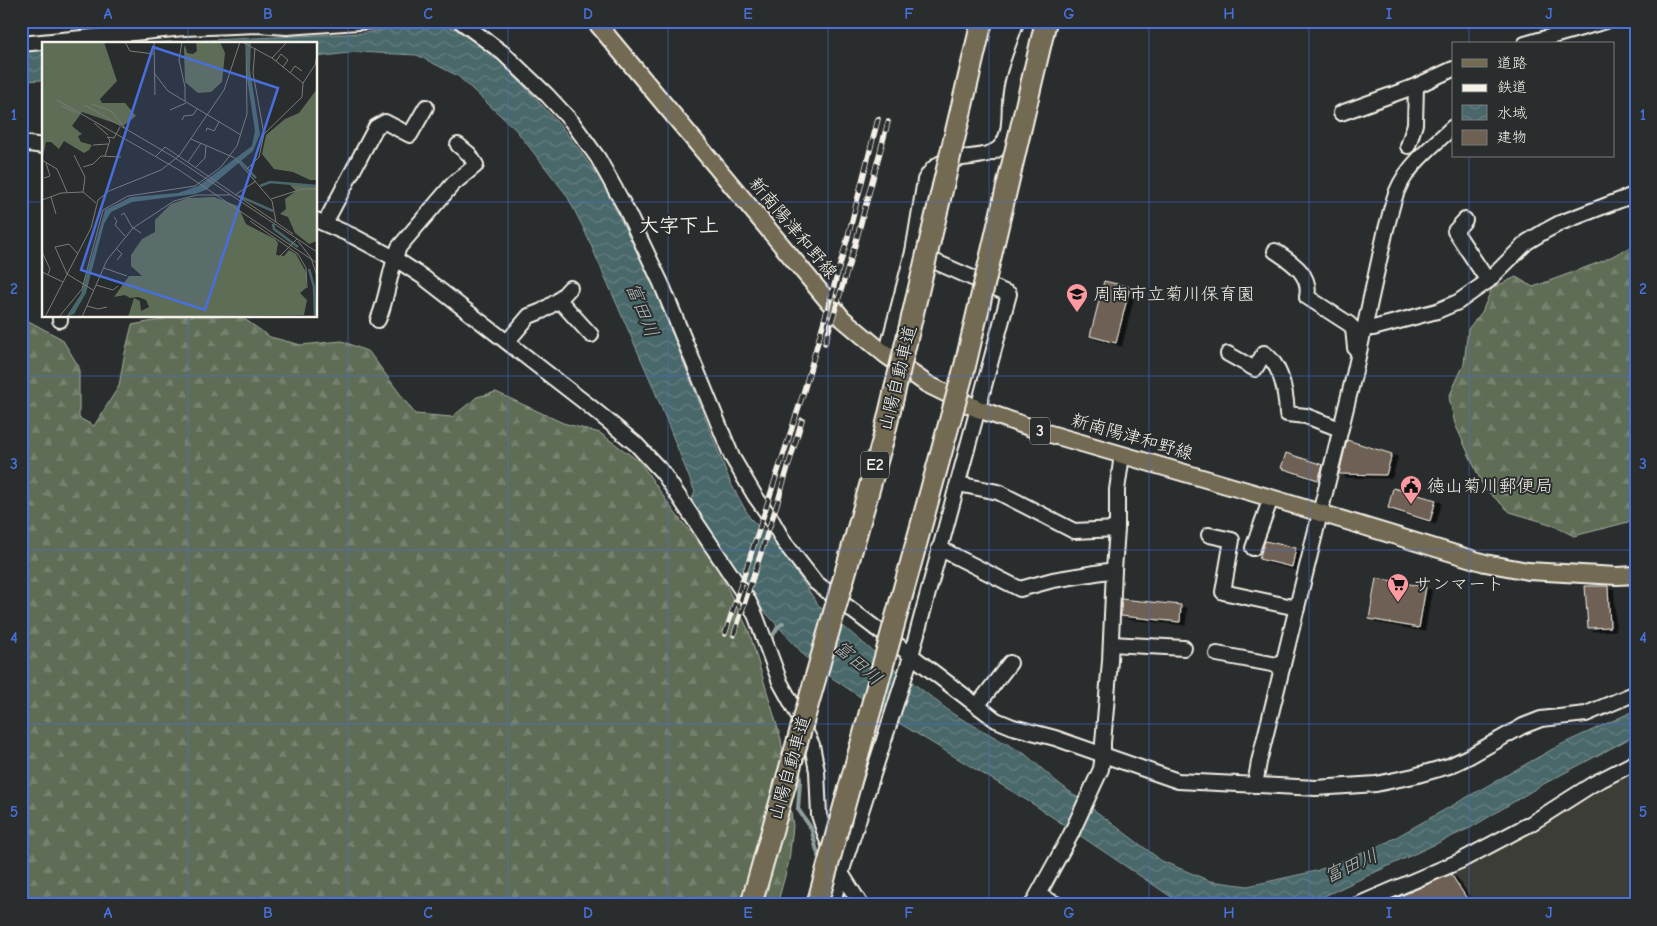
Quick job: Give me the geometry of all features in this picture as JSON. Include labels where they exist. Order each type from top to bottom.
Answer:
[{"type":"highway","name":"山陽自動車道","points":[[751,905],[883,440],[982,21]]},
{"type":"highway","points":[[817,905],[965,366],[1046,21]]},
{"type":"main road","name":"新南陽津和野線","points":[[595,21],[644,82],[844,319],[886,355],[927,384],[978,409],[1040,430],[1485,563],[1528,571],[1636,576]]},
{"type":"street","points":[[21,44],[184,28],[257,25],[287,27],[373,21]]},
{"type":"street","points":[[460,21],[503,53],[547,95],[572,122],[598,158],[625,207],[661,283],[732,457],[755,496],[770,516],[784,542],[815,582],[910,658],[996,720],[1012,727],[1055,738],[1178,781],[1316,788],[1376,784],[1449,766],[1523,726],[1541,719],[1586,714],[1636,693]]},
{"type":"street","points":[[886,355],[913,252],[925,180],[932,170],[941,163],[995,152],[1002,146],[1008,131],[1010,99],[1014,78],[1032,21]]},
{"type":"street","points":[[1532,42],[1606,21]]},
{"type":"street","points":[[1341,113],[1416,86],[1452,69]]},
{"type":"street","points":[[1408,146],[1415,124],[1416,86]]},
{"type":"street","points":[[426,107],[410,135],[385,122],[376,126],[321,222],[394,258],[423,277],[587,404],[643,451],[663,473],[748,600],[756,617],[780,682],[812,745],[817,771],[819,815],[826,837],[841,873],[861,905]]},
{"type":"street","points":[[1255,785],[1396,191],[1403,179],[1426,152],[1452,127]]},
{"type":"street","points":[[21,143],[42,146]]},
{"type":"street","points":[[378,320],[383,308],[394,258],[399,248],[453,184],[476,165],[469,154],[458,145]]},
{"type":"street","points":[[1364,328],[1373,328],[1437,311],[1458,302],[1488,281],[1527,242],[1545,231],[1560,223],[1636,194]]},
{"type":"street","points":[[1465,220],[1455,231],[1488,281]]},
{"type":"street","points":[[1275,251],[1298,267],[1309,288],[1307,297],[1353,328],[1356,348],[1359,353]]},
{"type":"street","points":[[832,905],[910,658],[1009,294],[913,252]]},
{"type":"street","points":[[507,342],[529,316],[542,311],[559,300],[570,288]]},
{"type":"street","points":[[559,300],[592,335]]},
{"type":"street","points":[[1228,354],[1255,369],[1264,352],[1271,358],[1280,376],[1287,414],[1306,416],[1340,428]]},
{"type":"street","points":[[1058,905],[1035,900],[1070,836],[1100,769],[1103,755],[1102,743],[1111,644],[1117,529],[1117,490],[1122,455]]},
{"type":"street","points":[[958,484],[998,492],[1074,531],[1117,529]]},
{"type":"street","points":[[1253,548],[1271,498]]},
{"type":"street","points":[[1209,535],[1232,540],[1223,592],[1296,608]]},
{"type":"street","points":[[939,548],[1020,589],[1053,580],[1114,570]]},
{"type":"street","points":[[1111,644],[1184,648]]},
{"type":"street","points":[[1217,654],[1283,666]]},
{"type":"street","points":[[978,706],[1010,663]]},
{"type":"street","points":[[1357,905],[1460,861],[1530,824],[1593,784],[1636,762]]},
{"type":"shaded area","points":[[1636,770],[1636,905],[1474,905],[1454,874]]},
{"type":"green space","points":[[1636,244],[1636,520],[1574,536],[1550,524],[1510,512],[1484,488],[1455,424],[1449,397],[1464,364],[1468,329],[1482,312],[1492,288],[1516,277],[1533,287],[1603,261]]},
{"type":"green space","points":[[21,317],[62,339],[79,367],[79,418],[94,426],[119,386],[132,325],[170,318],[243,318],[270,337],[301,345],[342,341],[369,352],[415,414],[452,417],[477,397],[496,392],[563,423],[600,433],[640,462],[675,513],[715,563],[749,631],[781,739],[793,826],[789,861],[777,905],[21,905]]},
{"type":"water","name":"富田川","points":[[436,22],[457,30],[493,55],[565,131],[601,180],[654,287],[731,484],[750,518],[780,548],[819,606],[881,658],[953,714],[1025,754],[1057,782],[1162,861],[1210,881],[1248,886],[1316,871],[1382,845],[1560,745],[1636,710],[1636,735],[1540,786],[1472,827],[1305,905],[1199,905],[1173,898],[1033,804],[899,723],[813,665],[758,604],[691,501],[695,492],[652,384],[583,227],[566,194],[516,130],[458,76],[417,55],[357,52],[318,57],[318,42],[166,42],[365,33]]},
{"type":"water","points":[[42,49],[42,80],[21,81],[21,51]]},
{"type":"building","points":[[1104,281],[1130,287],[1116,343],[1090,336]]},
{"type":"building","points":[[1347,440],[1392,454],[1386,475],[1339,474]]},
{"type":"building","points":[[1286,453],[1323,465],[1318,480],[1281,468]]},
{"type":"building","points":[[1393,488],[1436,500],[1430,521],[1388,508]]},
{"type":"building","points":[[1265,541],[1296,548],[1292,567],[1259,559]]},
{"type":"building","name":"サンマート","points":[[1376,578],[1426,587],[1419,628],[1369,619]]},
{"type":"building","points":[[1585,586],[1608,586],[1610,627],[1588,628]]},
{"type":"building","points":[[1121,599],[1181,605],[1180,622],[1121,616]]},
{"type":"building","points":[[1451,874],[1471,905],[1380,905],[1449,875]]},
{"type":"waterway","points":[[769,642],[778,627],[783,623]]},
{"type":"waterway","points":[[799,767],[798,809],[811,828],[817,851],[822,860]]},
{"type":"waterway","points":[[1041,905],[1080,832]]},
{"type":"waterway","points":[[840,895],[844,905]]},
{"type":"railway","points":[[725,634],[803,394],[846,244],[878,119]]},
{"type":"railway","points":[[825,343],[855,245],[888,122]]},
{"type":"railway","points":[[734,635],[778,501],[802,420]]},
{"type":"place","name":"周南市立菊川保育園","points":[[1077,313]]},
{"type":"place","name":"徳山菊川郵便局","points":[[1411,505]]},
{"type":"place","name":"サンマート","points":[[1398,603]]},
{"type":"district","name":"大字下上","points":[[679,225]]}]
